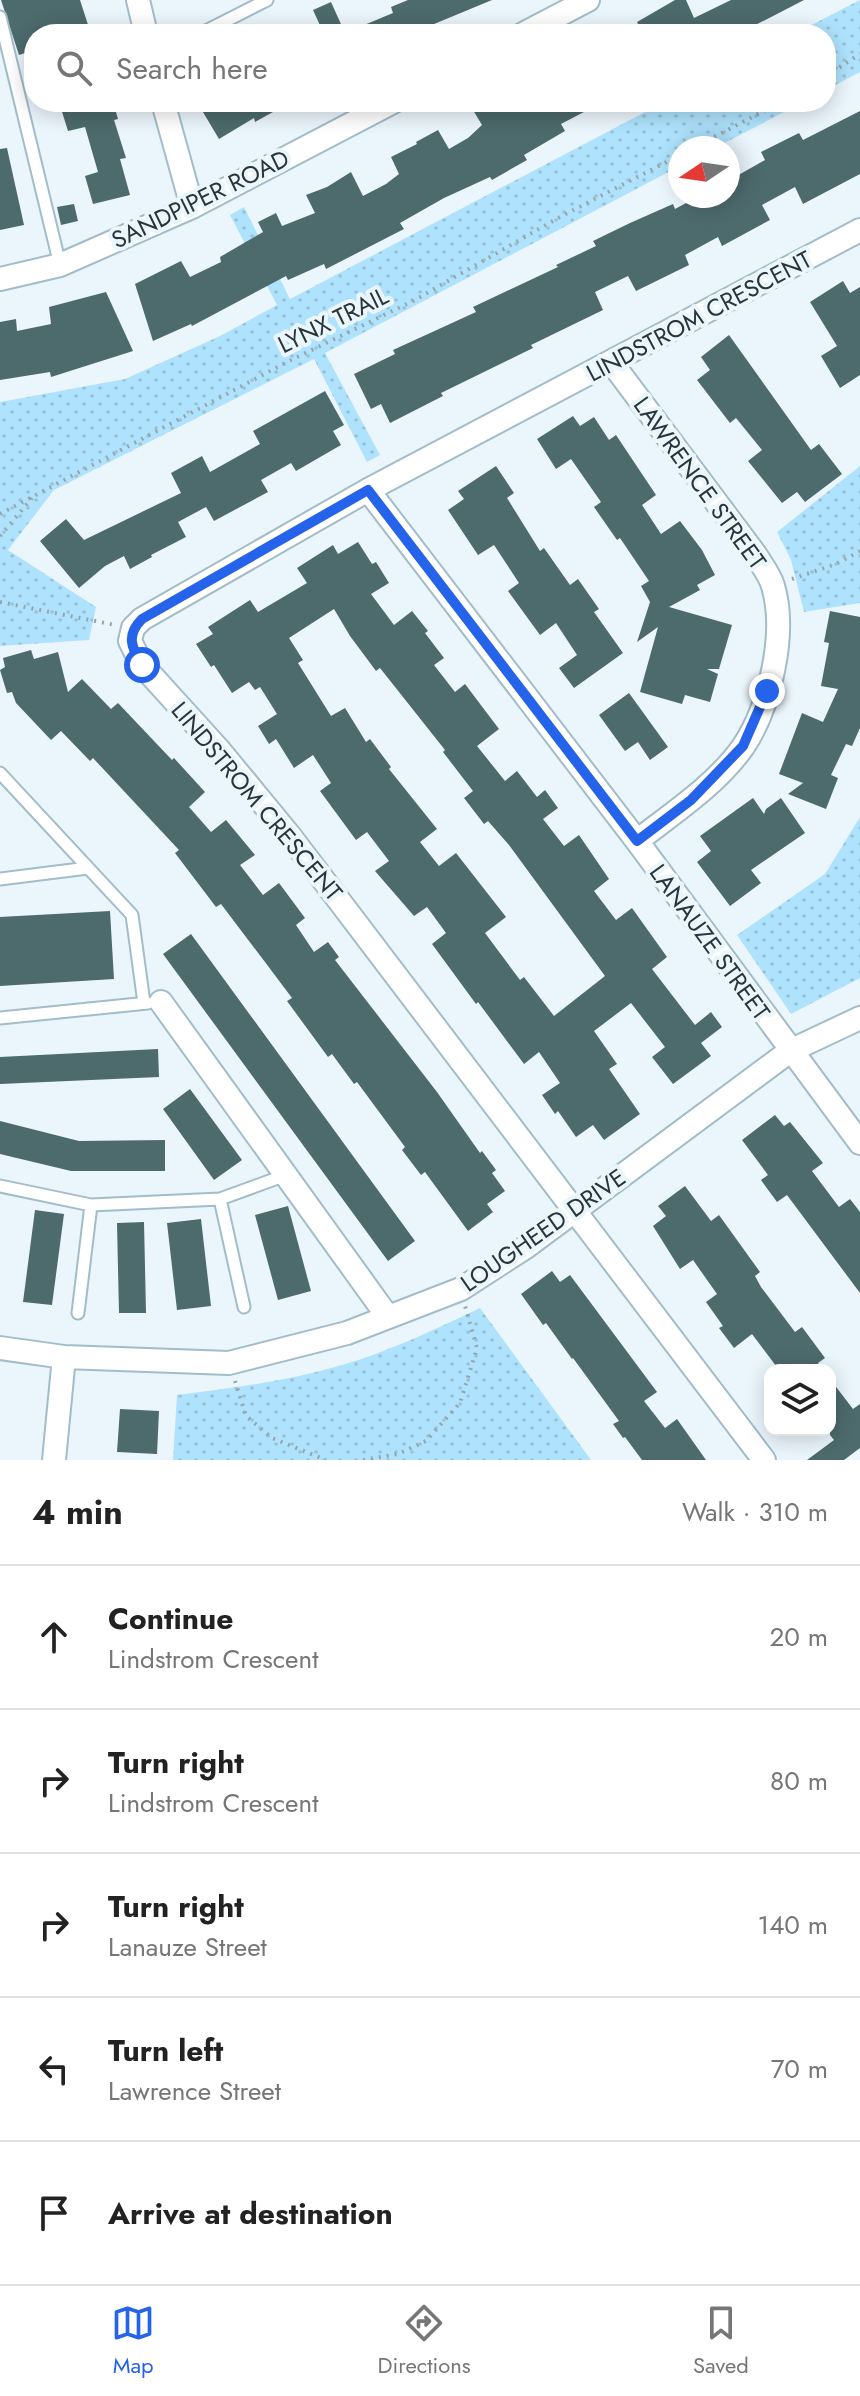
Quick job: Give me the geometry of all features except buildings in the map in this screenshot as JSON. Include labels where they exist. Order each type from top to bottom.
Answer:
[{"type":"street","points":[[138,0],[144,24]]},
{"type":"street","points":[[542,24],[588,0]]},
{"type":"street","points":[[166,112],[192,207]]},
{"type":"street","name":"SANDPIPER ROAD","points":[[0,279],[60,265],[192,207],[374,112]]},
{"type":"street","name":"LINDSTROM CRESCENT","points":[[764,1460],[290,836],[220,751],[142,665],[130,641],[133,628],[160,608],[368,490],[860,230]]},
{"type":"street","name":"LAWRENCE STREET","points":[[612,363],[755,554],[773,585],[778,620],[776,658],[756,721],[743,746],[691,800],[637,841]]},
{"type":"street","name":"LANAUZE STREET","points":[[368,490],[637,841],[860,1143]]},
{"type":"street","points":[[152,1002],[286,1175],[388,1317]]},
{"type":"street","name":"LOUGHEED DRIVE","points":[[0,1348],[64,1357],[229,1363],[347,1333],[461,1289],[526,1247],[790,1051],[860,1018]]},
{"type":"street","points":[[54,1460],[64,1357]]},
{"type":"lane","points":[[220,24],[267,0]]},
{"type":"lane","points":[[0,17],[60,265]]},
{"type":"lane","points":[[0,773],[132,915],[152,1002],[0,1018]]},
{"type":"lane","points":[[0,879],[88,868]]},
{"type":"lane","points":[[0,1186],[91,1205],[220,1199],[286,1175]]},
{"type":"lane","points":[[220,1199],[244,1307]]},
{"type":"lane","points":[[78,1313],[91,1205]]},
{"type":"path","points":[[836,70],[860,54]]},
{"type":"path","points":[[716,136],[762,112]]},
{"type":"path","name":"LYNX TRAIL","points":[[0,514],[289,361],[413,301],[558,218],[668,161]]},
{"type":"path","points":[[0,536],[34,496]]},
{"type":"path","points":[[773,585],[826,568],[860,551]]},
{"type":"path","points":[[0,602],[133,628]]},
{"type":"path","points":[[363,1460],[398,1454],[426,1441],[460,1403],[477,1348],[461,1289]]},
{"type":"path","points":[[229,1363],[246,1416],[272,1438],[326,1460]]},
{"type":"shaded area","points":[[860,0],[860,72],[836,85],[836,24],[813,24]]},
{"type":"shaded area","points":[[645,112],[784,112],[738,136],[668,136],[668,172],[325,353],[380,455],[367,462],[314,359],[54,490],[8,550],[96,607],[89,640],[0,646],[0,402],[125,379],[220,336],[277,305],[230,215],[244,207],[290,299]]},
{"type":"shaded area","points":[[860,466],[860,603],[804,612],[791,560],[777,532]]},
{"type":"shaded area","points":[[860,817],[860,978],[791,1014],[737,935],[825,874]]},
{"type":"shaded area","points":[[480,1308],[591,1460],[173,1460],[177,1395],[322,1371],[395,1346]]},
{"type":"route","points":[[142,665],[130,641],[133,628],[142,619],[368,490],[637,841],[691,800],[723,770],[743,746],[767,691]]}]
